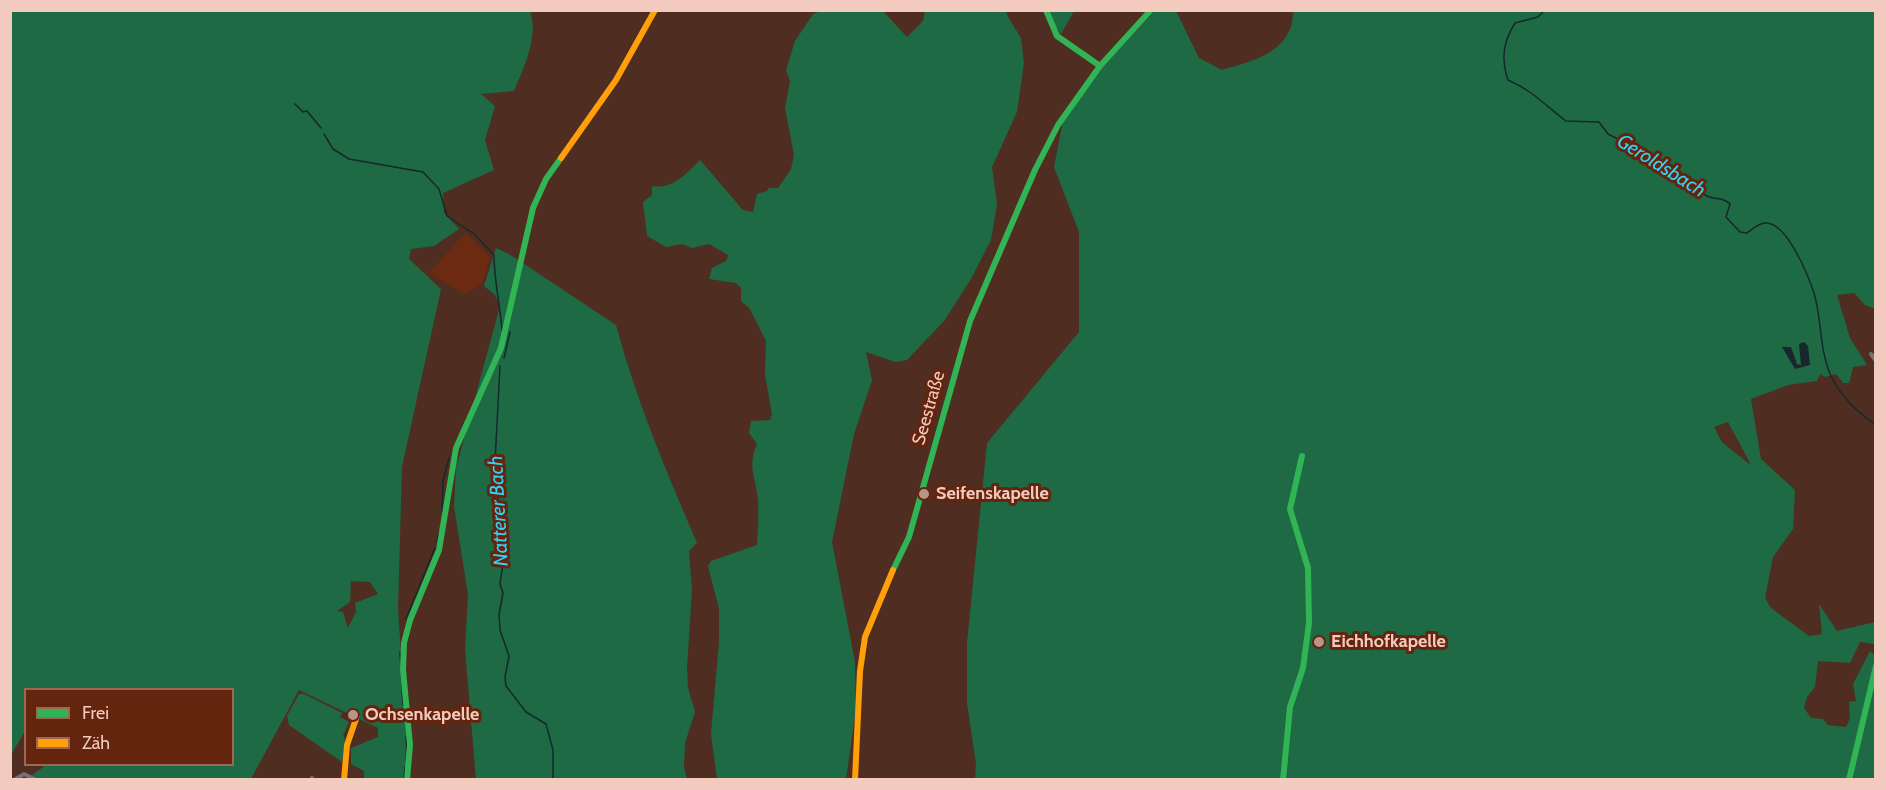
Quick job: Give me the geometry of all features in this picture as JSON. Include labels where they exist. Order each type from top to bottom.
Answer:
[{"type":"street","points":[[407,780],[409,737],[403,670],[404,643],[410,620],[439,550],[456,448],[492,373],[501,348],[533,208],[546,179],[616,80],[655,10]]},
{"type":"street","points":[[1046,10],[1057,36],[1100,66]]},
{"type":"street","name":"Seestraße","points":[[855,780],[860,671],[865,637],[882,592],[913,525],[970,321],[1053,134],[1100,66],[1151,10]]},
{"type":"street","points":[[1870,354],[1875,361]]},
{"type":"street","points":[[1283,780],[1290,707],[1303,668],[1309,623],[1308,568],[1290,509],[1292,490],[1302,456]]},
{"type":"street","points":[[1850,780],[1875,666]]},
{"type":"street","points":[[344,780],[347,745],[357,716]]},
{"type":"street","points":[[14,780],[27,775],[36,780]]},
{"type":"shaded area","points":[[465,233],[490,257],[483,282],[465,294],[429,273]]},
{"type":"shaded area","points":[[1804,342],[1808,346],[1810,365],[1795,369],[1782,347],[1791,347],[1797,364],[1801,365],[1799,344]]},
{"type":"green space","points":[[11,11],[530,11],[532,41],[514,91],[481,94],[495,106],[485,140],[494,170],[443,193],[444,213],[459,229],[434,246],[411,249],[409,259],[441,289],[402,467],[398,608],[406,729],[405,779],[364,779],[364,771],[351,764],[351,748],[378,737],[378,728],[299,690],[251,779],[28,778],[45,766],[234,766],[234,688],[24,688],[24,733],[11,755]],"holes":[[[351,581],[370,582],[378,594],[355,603],[356,612],[348,628],[343,612],[337,611],[350,602]]]},
{"type":"green space","points":[[821,11],[883,11],[907,37],[923,21],[925,11],[1006,11],[1021,38],[1024,63],[1017,112],[992,167],[997,204],[991,240],[971,279],[944,321],[907,360],[895,362],[866,352],[872,380],[854,434],[832,542],[855,662],[856,708],[846,779],[717,779],[711,734],[719,642],[719,609],[708,566],[711,561],[757,545],[758,500],[752,466],[757,444],[749,433],[751,421],[770,420],[772,414],[765,375],[766,341],[750,309],[741,301],[741,288],[736,283],[709,279],[712,268],[726,261],[728,255],[709,244],[692,248],[682,244],[666,247],[647,236],[643,202],[652,195],[652,186],[659,187],[673,183],[700,160],[743,210],[753,212],[757,194],[769,188],[778,188],[791,169],[794,155],[785,108],[790,81],[786,70],[795,41],[813,14]]},
{"type":"green space","points":[[1050,11],[1074,11],[1061,34],[1056,27]]},
{"type":"green space","points":[[1155,11],[1176,11],[1199,58],[1222,70],[1261,57],[1278,46],[1291,27],[1294,11],[1875,11],[1875,309],[1865,305],[1854,293],[1837,295],[1850,338],[1867,365],[1853,367],[1849,383],[1843,383],[1836,374],[1825,377],[1820,374],[1817,381],[1788,385],[1751,399],[1761,459],[1795,490],[1793,529],[1773,557],[1765,598],[1771,608],[1809,636],[1822,634],[1819,604],[1837,631],[1875,622],[1875,644],[1860,642],[1850,663],[1818,661],[1815,687],[1807,697],[1804,708],[1811,718],[1823,719],[1828,725],[1846,727],[1850,718],[1849,702],[1856,701],[1853,684],[1870,651],[1874,655],[1875,653],[1875,779],[975,780],[976,764],[967,703],[967,643],[987,443],[1079,332],[1079,232],[1054,167],[1063,121],[1102,68]],"holes":[[[1728,422],[1750,463],[1722,442],[1714,427]]]},
{"type":"green space","points":[[496,248],[509,254],[616,325],[663,463],[697,543],[689,551],[692,591],[687,667],[688,688],[695,712],[685,743],[684,767],[687,779],[476,780],[465,649],[468,595],[454,506],[456,468],[500,306],[495,295],[484,286]]},
{"type":"green space","points":[[299,694],[304,694],[342,713],[340,717],[349,722],[343,736],[345,739],[342,762],[289,725],[287,716]]},
{"type":"waterway","name":"Geroldsbach","points":[[1545,10],[1538,17],[1515,23],[1511,30],[1504,51],[1504,65],[1508,80],[1532,93],[1566,121],[1599,122],[1608,134],[1650,155],[1660,168],[1677,171],[1682,179],[1694,189],[1728,202],[1730,204],[1726,217],[1740,232],[1747,233],[1764,223],[1775,226],[1782,232],[1796,252],[1814,293],[1824,354],[1830,374],[1849,402],[1876,425]]},
{"type":"waterway","name":"Natterer Bach","points":[[295,104],[303,112],[307,111],[321,128]]},
{"type":"waterway","name":"Natterer Bach","points":[[324,134],[333,149],[349,159],[423,172],[439,189],[447,216],[474,234],[494,255],[502,330]]},
{"type":"waterway","name":"Natterer Bach","points":[[504,358],[510,332]]},
{"type":"waterway","name":"Natterer Bach","points":[[500,366],[495,462],[499,511],[503,518],[506,536],[500,584],[503,593],[499,614],[500,630],[509,656],[505,677],[506,686],[526,712],[546,724],[553,750],[553,780]]},
{"type":"waterway","points":[[442,512],[443,481],[449,458]]},
{"type":"waterway","points":[[437,542],[439,532]]},
{"type":"waterway","points":[[406,619],[435,548]]},
{"type":"waterway","points":[[400,652],[403,705]]},
{"type":"waterway","points":[[406,737],[407,750]]},
{"type":"waterway","points":[[404,780],[405,767]]},
{"type":"traffic: fast","points":[[1046,10],[1057,36],[1100,66]]},
{"type":"traffic: fast","points":[[893,570],[909,537],[970,321],[1035,170],[1058,125],[1100,66],[1151,10]]},
{"type":"traffic: fast","points":[[407,780],[410,745],[403,670],[404,643],[410,620],[439,550],[456,448],[501,348],[533,208],[546,179],[561,158]]},
{"type":"traffic: fast","points":[[1283,780],[1290,707],[1303,668],[1309,623],[1308,568],[1290,509],[1302,456]]},
{"type":"traffic: fast","points":[[1849,780],[1876,666]]},
{"type":"traffic: slow","points":[[561,158],[616,80],[655,10]]},
{"type":"traffic: slow","points":[[855,780],[860,671],[865,637],[893,570]]},
{"type":"traffic: slow","points":[[344,780],[347,745],[357,716]]},
{"type":"place","name":"Seifenskapelle","points":[[924,494]]},
{"type":"place","name":"Eichhofkapelle","points":[[1319,642]]},
{"type":"place","name":"Ochsenkapelle","points":[[353,715]]}]
